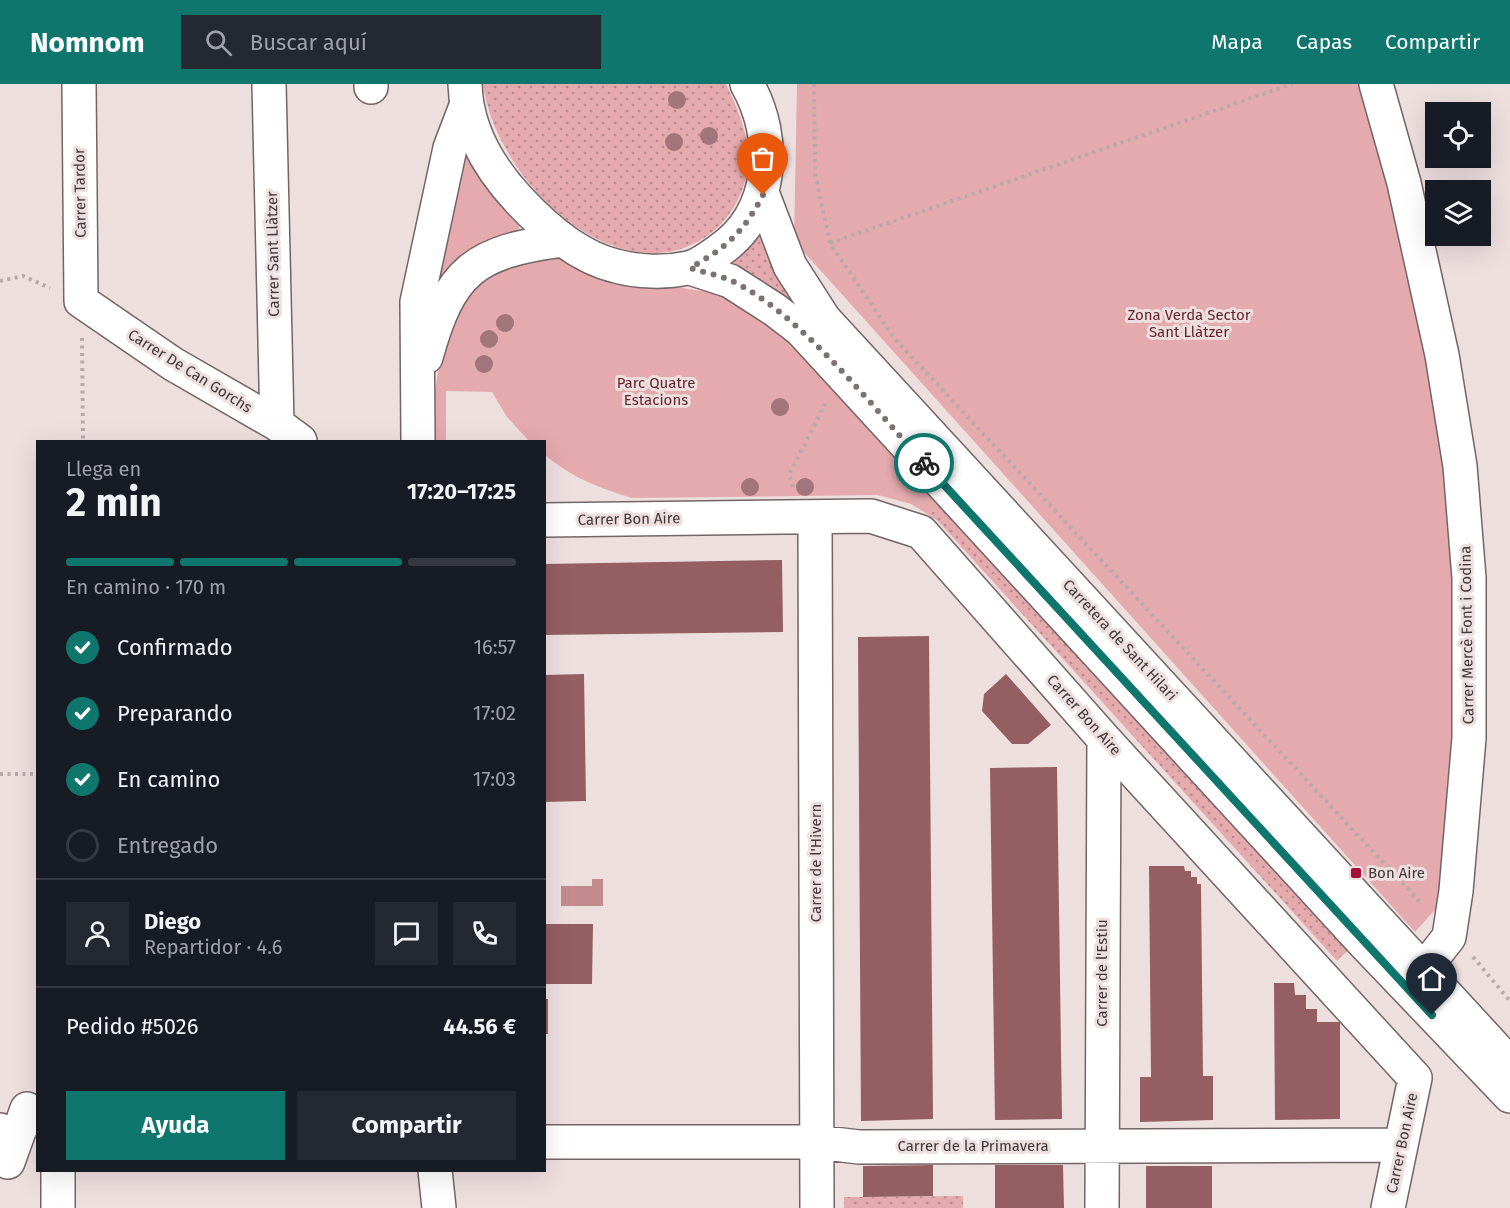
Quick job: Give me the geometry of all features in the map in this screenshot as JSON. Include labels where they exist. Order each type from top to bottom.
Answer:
[{"type":"street","name":"Carrer Tardor","points":[[79,84],[81,301]]},
{"type":"street","name":"Carrer Sant Llàtzer","points":[[269,84],[288,433]]},
{"type":"street","points":[[747,84],[763,117]]},
{"type":"street","points":[[465,95],[475,134],[503,184],[563,240],[587,255],[614,266],[637,270],[690,268],[731,243],[749,223],[763,195],[766,171],[763,117],[770,84]]},
{"type":"street","name":"Carrer Mercè Font i Codina","points":[[1376,84],[1404,183],[1442,355],[1460,466],[1469,578],[1469,738],[1456,891],[1449,937],[1424,969]]},
{"type":"street","points":[[418,440],[417,302],[450,148],[465,95]]},
{"type":"street","name":"Carretera de Sant Hilari","points":[[763,195],[790,266],[824,319],[1510,1064]]},
{"type":"street","points":[[418,388],[435,323],[455,284],[474,267],[493,255],[563,240]]},
{"type":"street","name":"Carretera de Sant Hilari","points":[[690,268],[730,281],[776,310],[801,330],[1355,933],[1510,1096]]},
{"type":"street","name":"Carrer De Can Gorchs","points":[[81,301],[173,364],[288,433]]},
{"type":"street","name":"Carrer Bon Aire","points":[[546,519],[871,516],[921,532],[1104,739],[1415,1078],[1388,1208]]},
{"type":"street","name":"Carrer de l'Hivern","points":[[815,518],[817,1208]]},
{"type":"street","name":"Carrer de l'Estiu","points":[[1102,1208],[1104,739]]},
{"type":"street","points":[[0,1130],[8,1162],[27,1109],[36,1117]]},
{"type":"street","name":"Carrer de la Primavera","points":[[546,1142],[817,1142],[859,1147],[1401,1145]]},
{"type":"street","points":[[57,1208],[58,1172]]},
{"type":"street","points":[[435,1172],[439,1208]]},
{"type":"path","points":[[814,84],[815,174],[830,243],[894,338],[1427,910]]},
{"type":"path","points":[[830,243],[1293,84]]},
{"type":"path","points":[[0,281],[23,276],[81,301],[83,440]]},
{"type":"path","points":[[794,490],[789,475],[830,395]]},
{"type":"path","points":[[0,774],[36,774]]},
{"type":"path","points":[[1466,950],[1510,1001]]},
{"type":"green space","points":[[483,84],[726,84],[736,106],[747,144],[748,164],[737,202],[712,232],[696,243],[677,250],[657,253],[626,249],[596,238],[568,221],[543,198],[521,172],[503,143],[490,113]]},
{"type":"green space","name":"Zona Verda Sector Sant Llàtzer","points":[[797,84],[1394,84],[1469,578],[1441,903],[1415,932],[794,241]]},
{"type":"green space","points":[[464,155],[471,155],[498,202],[520,224],[518,230],[484,241],[465,253],[436,284]]},
{"type":"green space","points":[[762,235],[831,337],[734,270],[733,257]]},
{"type":"green space","name":"Parc Quatre Estacions","points":[[538,256],[560,258],[670,286],[721,294],[776,319],[946,500],[929,515],[911,504],[878,495],[632,498],[586,481],[555,463],[546,456],[546,440],[528,440],[507,417],[492,392],[446,391],[446,440],[433,440],[434,398],[444,334],[479,276]]},
{"type":"green space","points":[[946,500],[1356,942],[1337,961],[938,521],[929,515]]},
{"type":"green space","points":[[963,1196],[963,1208],[844,1208],[844,1197]]},
{"type":"shaded area","points":[[592,879],[603,879],[603,906],[561,906],[561,886],[592,886]]},
{"type":"building","points":[[782,560],[783,632],[546,635],[546,564]]},
{"type":"building","points":[[929,636],[933,1119],[861,1121],[858,637]]},
{"type":"building","points":[[584,674],[586,801],[546,802],[546,675]]},
{"type":"building","points":[[1006,674],[1051,725],[1028,744],[1012,744],[982,711],[984,694]]},
{"type":"building","points":[[1057,767],[1062,1119],[995,1120],[990,768]]},
{"type":"building","points":[[1149,866],[1184,866],[1185,871],[1191,871],[1191,877],[1197,877],[1197,884],[1201,884],[1203,1076],[1213,1076],[1213,1120],[1140,1122],[1140,1077],[1151,1077]]},
{"type":"building","points":[[546,924],[593,924],[592,984],[546,984]]},
{"type":"building","points":[[1274,983],[1294,983],[1295,995],[1306,995],[1306,1009],[1317,1009],[1317,1022],[1340,1022],[1340,1119],[1275,1120]]},
{"type":"building","points":[[546,999],[548,999],[548,1034],[546,1034]]},
{"type":"building","points":[[933,1165],[933,1196],[863,1197],[863,1166]]},
{"type":"building","points":[[995,1165],[1063,1165],[1064,1208],[995,1208]]},
{"type":"building","points":[[1146,1166],[1212,1166],[1212,1208],[1146,1208]]},
{"type":"way so far","points":[[763,195],[749,223],[731,243],[690,268],[730,281],[776,310],[801,330],[924,463]]},
{"type":"place","name":"Bon Aire","points":[[1356,873]]},
{"type":"route","points":[[924,463],[1432,1015]]}]
